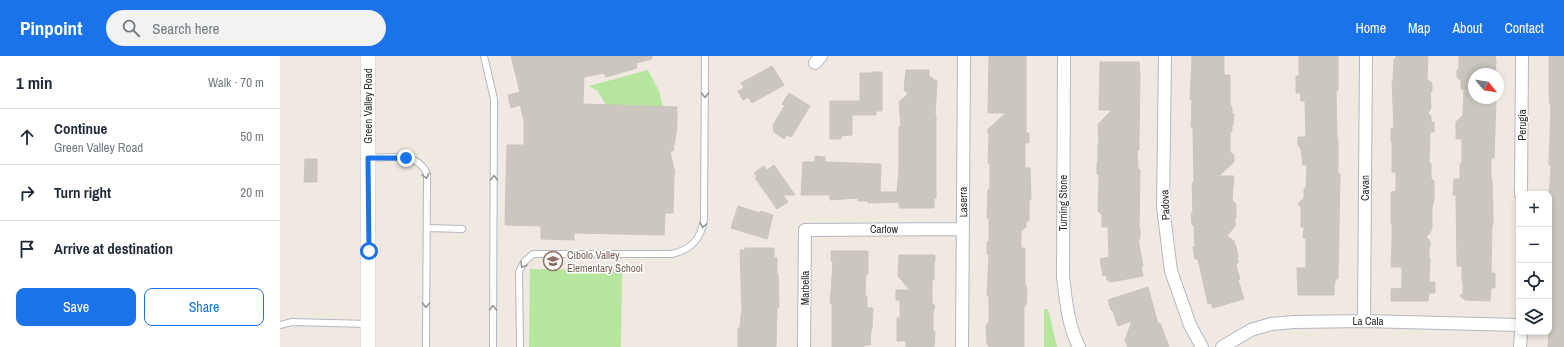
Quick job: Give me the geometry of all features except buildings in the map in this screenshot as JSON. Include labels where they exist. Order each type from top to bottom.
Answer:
[{"type":"street","name":"Green Valley Road","points":[[368,56],[368,347]]},
{"type":"street","name":"Laserra","points":[[962,347],[964,56]]},
{"type":"street","name":"Turning Stone","points":[[1064,56],[1063,277],[1066,308],[1074,336],[1079,347]]},
{"type":"street","name":"Padova","points":[[1165,56],[1163,207],[1171,271],[1190,325],[1202,347]]},
{"type":"street","name":"Cavan","points":[[1364,320],[1366,56]]},
{"type":"street","name":"Perugia","points":[[1522,56],[1522,191]]},
{"type":"street","name":"Carlow","points":[[805,230],[963,229]]},
{"type":"street","name":"Marbella","points":[[804,347],[805,230]]},
{"type":"street","name":"La Cala","points":[[1222,347],[1251,330],[1271,324],[1294,322],[1364,320],[1516,325]]},
{"type":"street","points":[[1520,347],[1521,335]]},
{"type":"lane","points":[[484,56],[494,99],[493,347]]},
{"type":"lane","points":[[520,347],[519,272],[524,262],[533,254],[672,254],[683,251],[700,235],[704,219],[705,56]]},
{"type":"lane","points":[[368,158],[406,158],[414,160],[422,166],[427,174],[426,347]]},
{"type":"lane","points":[[427,228],[462,229]]},
{"type":"lane","points":[[280,325],[292,322],[368,324]]},
{"type":"green space","points":[[648,70],[659,91],[663,107],[606,105],[598,91],[589,86]]},
{"type":"green space","points":[[530,269],[622,270],[621,347],[529,347]]},
{"type":"green space","points":[[1044,309],[1048,309],[1057,347],[1044,347]]},
{"type":"place","name":"Cibolo Valley Elementary School","points":[[553,261]]},
{"type":"route","points":[[369,251],[368,158],[406,158]]}]
